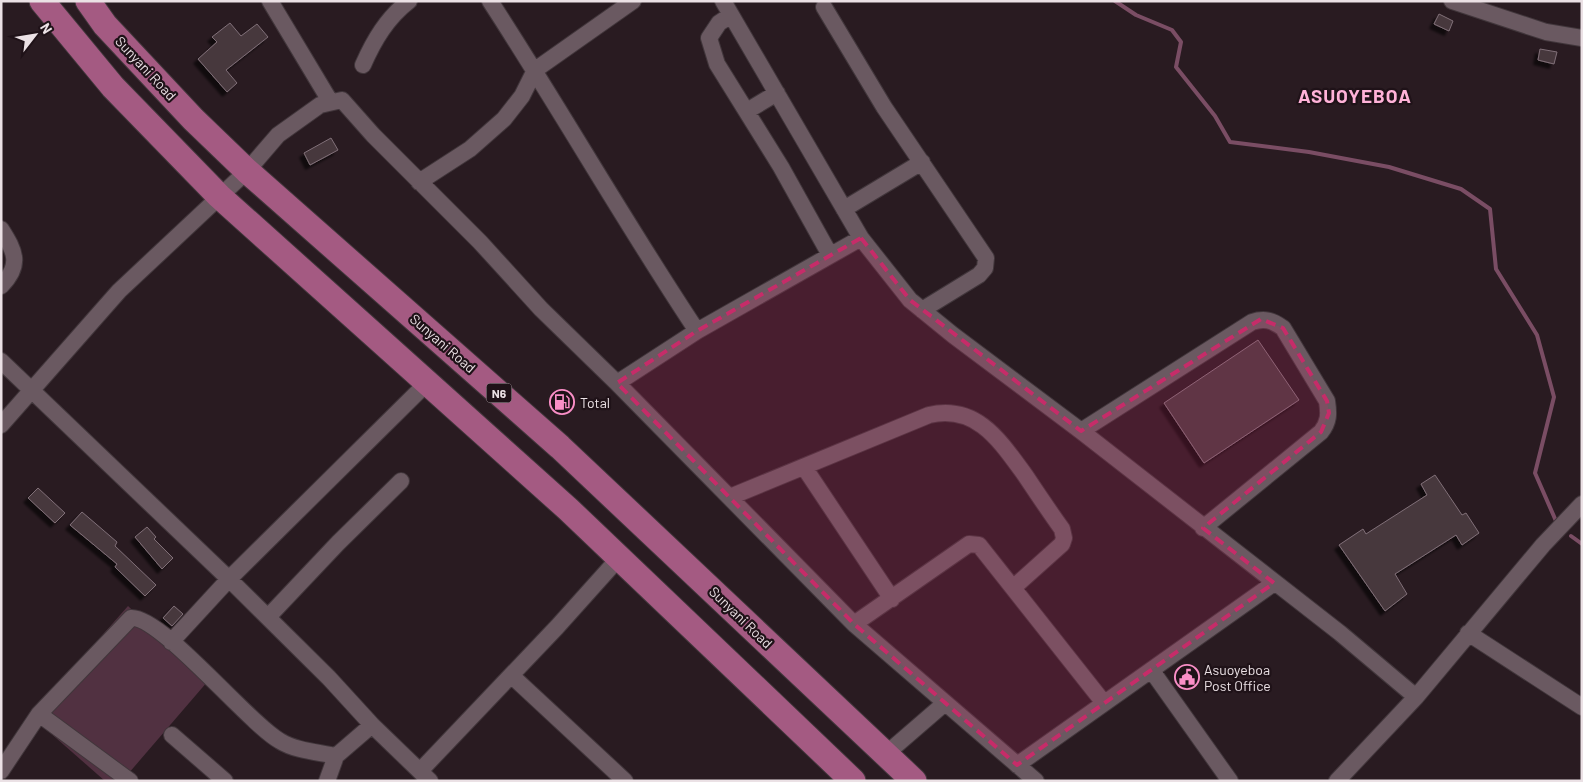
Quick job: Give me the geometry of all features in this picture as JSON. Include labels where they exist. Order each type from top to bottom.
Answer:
[{"type":"main road","points":[[42,1],[113,87],[219,196],[568,509],[618,559],[853,781]]},
{"type":"main road","name":"Sunyani Road","points":[[88,1],[105,25],[159,83],[247,171],[560,448],[914,781]]},
{"type":"street","points":[[270,1],[330,101]]},
{"type":"street","points":[[363,65],[376,36],[399,9],[409,1]]},
{"type":"street","points":[[490,1],[535,70],[644,250],[697,331]]},
{"type":"street","points":[[419,182],[470,149],[504,119],[522,96],[535,70],[633,1]]},
{"type":"street","points":[[723,1],[861,238],[910,300],[952,335],[1081,431],[1340,633],[1416,697]]},
{"type":"street","points":[[1452,1],[1546,32],[1582,38]]},
{"type":"street","points":[[824,7],[884,107],[986,258],[985,268],[979,275],[922,310]]},
{"type":"street","points":[[731,15],[719,23],[709,38],[717,64],[737,99],[747,111],[830,255]]},
{"type":"street","points":[[747,111],[777,92]]},
{"type":"street","points":[[1,425],[119,291],[247,171],[278,136],[306,113],[330,101],[342,100],[419,182],[480,242],[541,309],[617,383],[854,624],[1036,781]]},
{"type":"street","points":[[844,209],[922,162]]},
{"type":"street","points":[[1,229],[13,248],[15,260],[13,272],[1,286]]},
{"type":"street","points":[[617,383],[697,331],[861,238]]},
{"type":"street","points":[[1081,431],[1252,322],[1267,320],[1283,328],[1327,401],[1329,413],[1327,424],[1321,432],[1203,528]]},
{"type":"street","points":[[1,361],[268,617],[372,726],[425,776],[618,559]]},
{"type":"street","points":[[171,642],[229,579],[428,382]]},
{"type":"street","points":[[730,497],[929,415],[952,412],[978,422],[999,439],[1062,528],[1064,538],[1062,544],[1014,587]]},
{"type":"street","points":[[804,467],[892,599]]},
{"type":"street","points":[[268,617],[338,543],[401,481]]},
{"type":"street","points":[[1337,781],[1416,697],[1543,545],[1582,504]]},
{"type":"street","points":[[854,624],[969,544],[978,545],[1014,587],[1104,703]]},
{"type":"street","points":[[1017,765],[1274,583]]},
{"type":"street","points":[[1,771],[39,714],[130,618],[143,620],[171,642],[275,738],[292,746],[336,756]]},
{"type":"street","points":[[1468,633],[1582,707]]},
{"type":"street","points":[[1152,671],[1230,781]]},
{"type":"street","points":[[512,676],[624,781]]},
{"type":"street","points":[[886,754],[945,703]]},
{"type":"street","points":[[39,714],[130,781]]},
{"type":"street","points":[[327,781],[336,756],[372,726]]},
{"type":"street","points":[[172,736],[225,781]]},
{"type":"highlighted area","points":[[861,238],[910,300],[1081,431],[1261,319],[1283,328],[1327,401],[1329,413],[1321,432],[1203,528],[1274,583],[1017,765],[854,624],[617,383],[697,331]]},
{"type":"shaded area","points":[[128,606],[208,681],[122,781],[105,781],[31,716]]},
{"type":"building","points":[[1439,14],[1453,21],[1449,31],[1434,24]]},
{"type":"building","points":[[230,23],[241,36],[257,24],[268,37],[226,70],[237,83],[227,92],[198,59],[217,42],[212,37]]},
{"type":"building","points":[[1540,49],[1557,52],[1554,64],[1538,60]]},
{"type":"building","points":[[331,138],[338,150],[310,165],[304,153]]},
{"type":"building","points":[[1258,340],[1299,400],[1204,463],[1164,403]]},
{"type":"building","points":[[1435,475],[1462,515],[1466,513],[1479,533],[1462,545],[1456,535],[1395,574],[1407,594],[1385,611],[1339,545],[1363,529],[1366,534],[1427,495],[1421,484]]},
{"type":"building","points":[[38,488],[65,513],[55,523],[28,498]]},
{"type":"building","points":[[82,512],[117,542],[115,546],[156,585],[145,596],[115,567],[117,564],[70,525]]},
{"type":"building","points":[[147,527],[156,537],[154,539],[173,558],[162,569],[135,537]]},
{"type":"building","points":[[174,606],[183,614],[172,626],[163,618]]},
{"type":"waterway","points":[[1115,1],[1136,15],[1172,30],[1181,42],[1176,67],[1215,116],[1230,142],[1309,152],[1389,167],[1461,189],[1490,209],[1496,269],[1537,335],[1554,397],[1535,473],[1556,521]]},
{"type":"waterway","points":[[1571,536],[1582,544]]},
{"type":"place","name":"Total","points":[[562,402]]},
{"type":"place","name":"Asuoyeboa Post Office","points":[[1187,677]]},
{"type":"district","name":"ASUOYEBOA","points":[[1355,95]]}]
